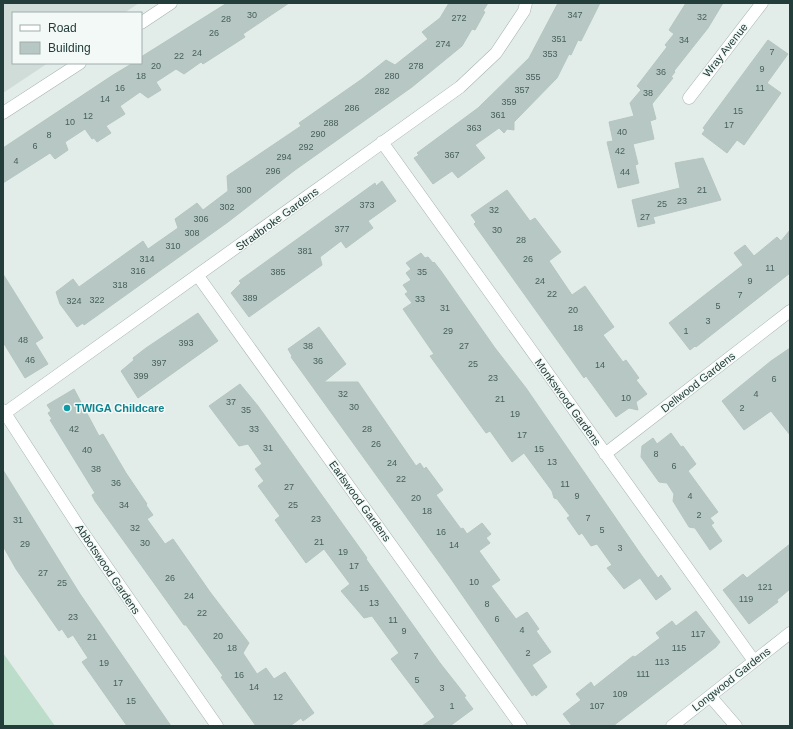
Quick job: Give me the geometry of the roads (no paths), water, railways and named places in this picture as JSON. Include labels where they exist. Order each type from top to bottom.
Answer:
[{"type":"street","points":[[142,22],[171,3]]},
{"type":"street","name":"Stradbroke Gardens","points":[[4,412],[198,276],[460,87],[496,53],[524,11],[526,3]]},
{"type":"street","name":"Wray Avenue","points":[[689,98],[762,3]]},
{"type":"street","points":[[3,113],[78,64]]},
{"type":"street","name":"Monkswood Gardens","points":[[382,142],[754,661]]},
{"type":"street","name":"Earlswood Gardens","points":[[198,276],[521,726]]},
{"type":"street","name":"Dellwood Gardens","points":[[606,454],[790,311]]},
{"type":"street","name":"Abbotswood Gardens","points":[[4,412],[83,534],[217,726]]},
{"type":"street","name":"Longwood Gardens","points":[[672,726],[790,633]]},
{"type":"street","points":[[710,696],[736,726]]},
{"type":"place","name":"TWIGA Childcare","points":[[67,408]]}]
